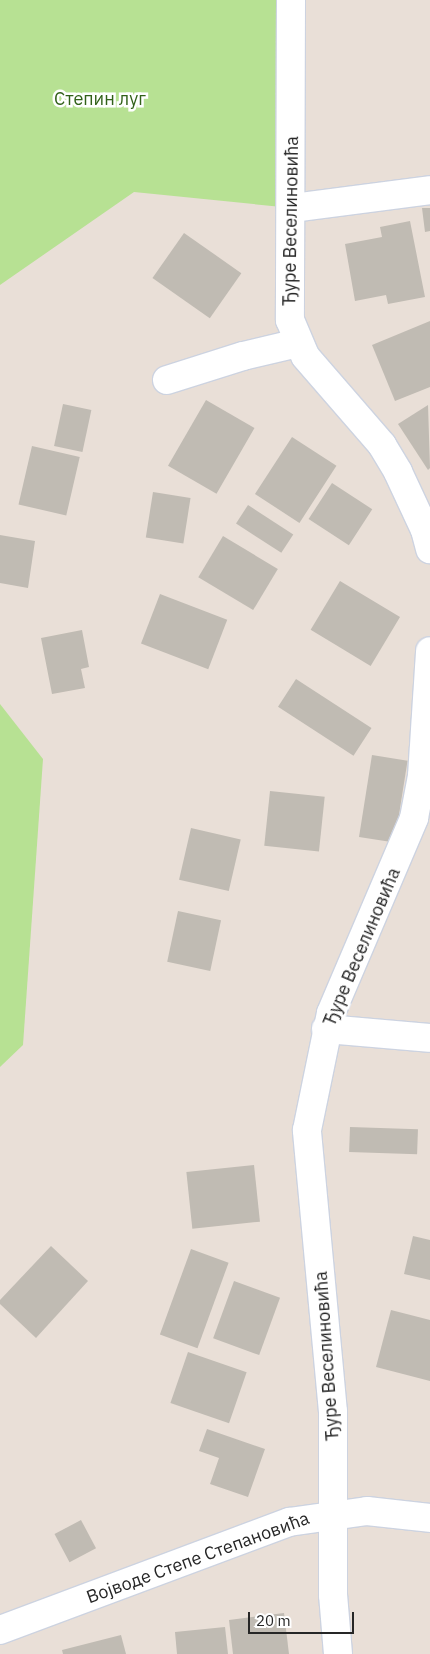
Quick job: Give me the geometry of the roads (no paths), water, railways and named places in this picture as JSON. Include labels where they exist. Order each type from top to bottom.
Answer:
[{"type":"street","name":"Ђуре Веселиновића","points":[[291,0],[292,208],[290,320],[305,356],[382,445],[412,499],[430,549]]},
{"type":"street","points":[[292,208],[430,190]]},
{"type":"street","points":[[167,380],[243,356],[298,343]]},
{"type":"street","name":"Ђуре Веселиновића","points":[[338,1654],[333,1595],[335,1513],[330,1372],[322,1265],[308,1170],[307,1130],[326,1028],[414,818],[422,776],[430,651]]},
{"type":"street","points":[[326,1028],[430,1038]]},
{"type":"street","name":"Војводе Степе Степановића","points":[[0,1630],[289,1522],[335,1513],[367,1511],[430,1518]]},
{"type":"park label","name":"Степин луг","points":[[100,99]]}]
